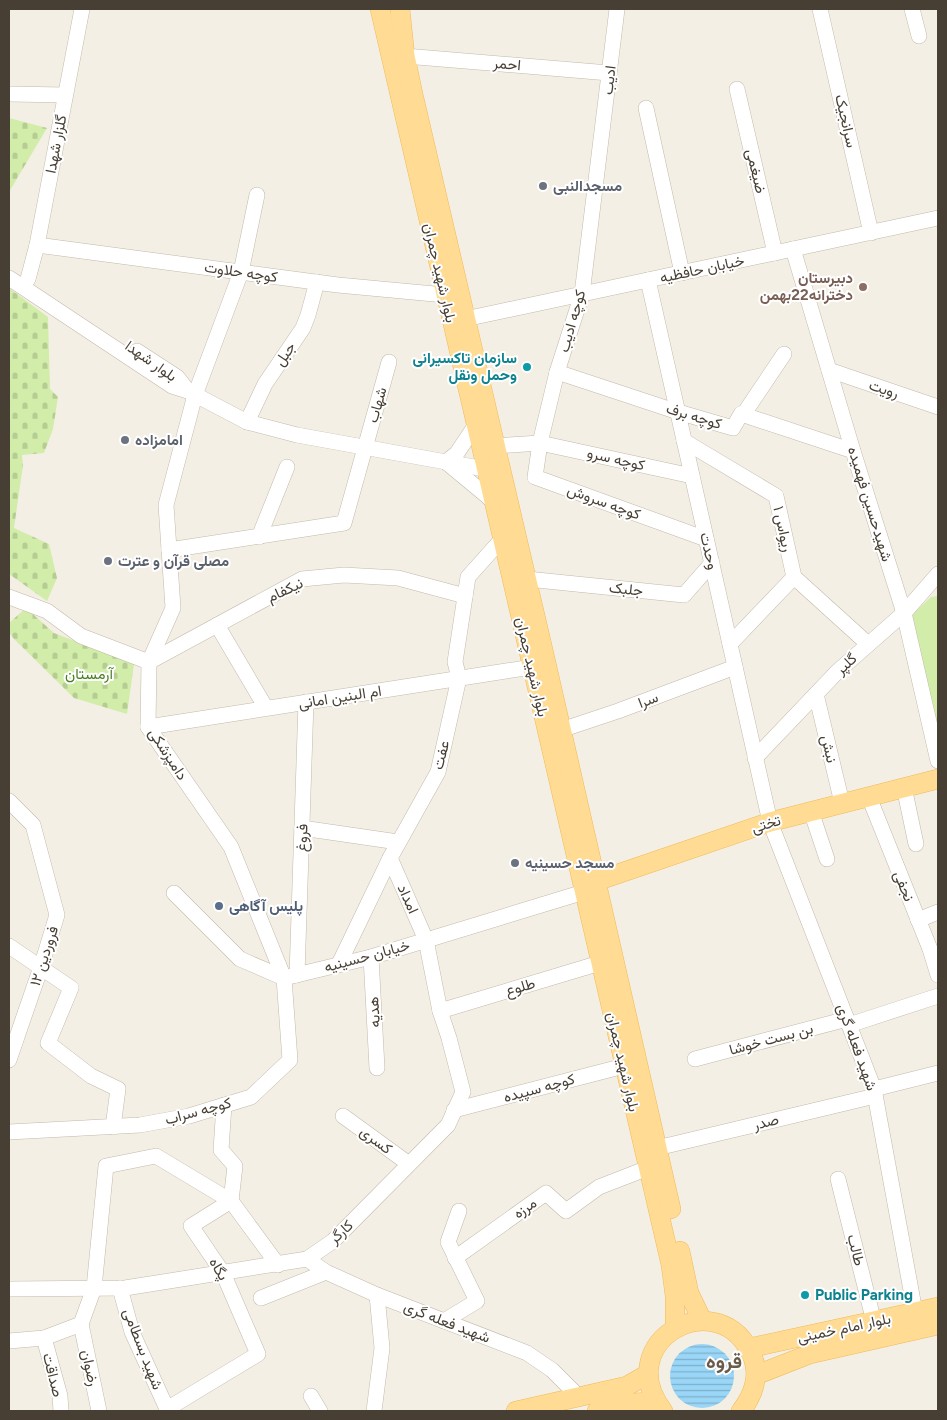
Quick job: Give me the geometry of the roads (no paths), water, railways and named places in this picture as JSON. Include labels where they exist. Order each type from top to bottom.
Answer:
[{"type":"main road","name":"بلوار شهید چمران","points":[[380,9],[502,539],[560,730],[591,887],[600,963],[671,1265],[675,1296],[675,1327]]},
{"type":"main road","name":"بلوار شهید چمران","points":[[400,9],[405,56],[527,579],[540,666],[591,887],[658,1148],[690,1293],[702,1320]]},
{"type":"main road","name":"تختی","points":[[591,887],[770,822],[938,779]]},
{"type":"main road","name":"بلوار امام خمینی","points":[[756,1375],[887,1325],[915,1312],[938,1307]]},
{"type":"main road","points":[[659,1406],[650,1388],[648,1374],[649,1363],[655,1347],[675,1327],[688,1322],[702,1320],[724,1325],[742,1339],[749,1348],[754,1361],[756,1375],[754,1389],[741,1411]]},
{"type":"main road","name":"بلوار امام خمینی","points":[[749,1348],[887,1325],[938,1325]]},
{"type":"main road","points":[[516,1411],[627,1386],[648,1374]]},
{"type":"main road","points":[[597,1411],[631,1403],[659,1406]]},
{"type":"street","name":"گلزار شهدا","points":[[28,278],[37,245],[82,9]]},
{"type":"street","name":"ادیب","points":[[600,152],[617,9]]},
{"type":"street","name":"سرانجیک","points":[[820,9],[871,232]]},
{"type":"street","points":[[912,9],[919,36]]},
{"type":"street","name":"احمر","points":[[405,56],[609,73]]},
{"type":"street","name":"ضیغمی","points":[[737,89],[775,253]]},
{"type":"street","points":[[9,94],[66,95]]},
{"type":"street","points":[[646,108],[682,273]]},
{"type":"street","name":"کوچه ادیب","points":[[540,442],[556,372],[582,294],[600,152]]},
{"type":"street","name":"دامپزشکی","points":[[257,195],[241,272],[192,393],[166,505],[173,608],[149,662],[148,727],[231,847],[291,976]]},
{"type":"street","name":"خیابان حافظیه","points":[[465,319],[938,218]]},
{"type":"street","name":"کوچه حلاوت","points":[[37,245],[317,282],[445,296]]},
{"type":"street","name":"شهیدحسین فهمیده","points":[[794,249],[853,451],[904,613],[938,761]]},
{"type":"street","name":"بلوار شهدا","points":[[9,266],[177,377],[192,393]]},
{"type":"street","name":"بلوار شهدا","points":[[9,278],[172,386],[192,393]]},
{"type":"street","name":"وحدت","points":[[648,280],[770,822]]},
{"type":"street","name":"جبل","points":[[247,422],[265,384],[303,328],[317,282]]},
{"type":"street","points":[[744,415],[784,354]]},
{"type":"street","name":"شهاب","points":[[259,537],[344,523],[389,362]]},
{"type":"street","name":"رویت","points":[[829,370],[938,407]]},
{"type":"street","name":"کوچه برف","points":[[556,372],[733,428],[741,414],[853,451]]},
{"type":"street","points":[[192,393],[247,422],[296,435],[485,469]]},
{"type":"street","points":[[446,462],[457,453],[475,426]]},
{"type":"street","name":"ریواس ۱","points":[[684,441],[776,496],[794,578]]},
{"type":"street","points":[[495,446],[540,442]]},
{"type":"street","name":"کوچه سرو","points":[[540,442],[692,476]]},
{"type":"street","name":"کوچه سروش","points":[[540,442],[535,477],[706,539]]},
{"type":"street","points":[[446,462],[493,502]]},
{"type":"street","points":[[169,550],[259,537],[288,467]]},
{"type":"street","name":"عفت","points":[[339,964],[398,842],[438,772],[459,678],[455,662],[468,577],[502,539]]},
{"type":"street","name":"جلبک","points":[[527,579],[684,595],[712,563]]},
{"type":"street","name":"گلپر","points":[[756,758],[837,672],[904,613],[938,574]]},
{"type":"street","name":"نیکفام","points":[[149,662],[302,579],[344,576],[398,578],[465,596]]},
{"type":"street","points":[[730,644],[794,578],[868,644]]},
{"type":"street","points":[[9,597],[46,611],[80,636],[149,662]]},
{"type":"street","points":[[217,626],[266,708]]},
{"type":"street","name":"ام البنین امانی","points":[[148,727],[540,666]]},
{"type":"street","name":"سرا","points":[[560,730],[618,711],[735,667]]},
{"type":"street","name":"نبش","points":[[816,694],[842,803]]},
{"type":"street","name":"فروغ","points":[[291,976],[302,828],[306,702]]},
{"type":"street","points":[[904,787],[916,844]]},
{"type":"street","name":"نجفی","points":[[868,796],[930,949],[938,976]]},
{"type":"street","name":"۱۲ فروردین","points":[[9,800],[33,825],[58,914],[9,1060]]},
{"type":"street","points":[[811,811],[827,859]]},
{"type":"street","name":"شهید فعله گری","points":[[770,822],[874,1092],[915,1312]]},
{"type":"street","points":[[302,828],[398,842]]},
{"type":"street","name":"امداد","points":[[390,858],[426,940]]},
{"type":"street","name":"خیابان حسینیه","points":[[291,976],[371,957],[591,887]]},
{"type":"street","points":[[174,893],[240,959],[291,976]]},
{"type":"street","points":[[918,920],[938,912]]},
{"type":"street","name":"کارگر","points":[[9,1288],[120,1288],[224,1273],[307,1259],[333,1241],[448,1125],[462,1092],[449,1038],[440,1011],[426,940]]},
{"type":"street","points":[[9,946],[71,988],[48,1043],[91,1076],[118,1089],[113,1127]]},
{"type":"street","name":"هدیه","points":[[371,957],[377,1068]]},
{"type":"street","name":"طلوع","points":[[440,1011],[600,963]]},
{"type":"street","name":"کوچه سراب","points":[[9,1132],[140,1125],[189,1116],[251,1097],[290,1060],[291,976]]},
{"type":"street","name":"بن بست خوشا","points":[[695,1059],[848,1022],[938,996]]},
{"type":"street","name":"کوچه سپیده","points":[[454,1110],[624,1066]]},
{"type":"street","name":"صدر","points":[[658,1148],[874,1092],[938,1073]]},
{"type":"street","points":[[224,1105],[220,1150],[235,1166],[231,1201]]},
{"type":"street","name":"کسری","points":[[343,1116],[409,1164]]},
{"type":"street","points":[[9,1340],[44,1338],[81,1324],[94,1288],[106,1166],[156,1156],[231,1201],[278,1264]]},
{"type":"street","name":"مرزه","points":[[455,1258],[546,1194],[566,1211],[599,1187],[648,1168]]},
{"type":"street","name":"طالب","points":[[838,1179],[887,1325]]},
{"type":"street","name":"پگاه","points":[[167,1410],[258,1354],[224,1273],[191,1226],[231,1201]]},
{"type":"street","points":[[444,1321],[476,1301],[448,1242],[459,1211]]},
{"type":"street","name":"شهید فعله گری","points":[[307,1259],[326,1272],[377,1295],[527,1353],[552,1370],[579,1397]]},
{"type":"street","points":[[261,1298],[326,1272]]},
{"type":"street","name":"شهید بسطامی","points":[[120,1288],[132,1332],[167,1410]]},
{"type":"street","points":[[374,1411],[382,1348],[377,1295]]},
{"type":"street","name":"رضوان","points":[[81,1324],[99,1411]]},
{"type":"street","name":"صداقت","points":[[44,1338],[60,1396],[61,1411]]},
{"type":"street","points":[[310,1396],[320,1411]]},
{"type":"water","points":[[696,1344],[708,1344],[725,1353],[732,1364],[734,1376],[732,1388],[725,1399],[708,1408],[696,1408],[684,1403],[675,1394],[670,1382],[670,1370],[675,1358],[684,1349]]},
{"type":"place","name":"مسجدالنبی","points":[[543,186]]},
{"type":"place","name":"دبیرستان دخترانه22بهمن","points":[[863,287]]},
{"type":"place","name":"سازمان تاکسیرانی وحمل ونقل","points":[[527,367]]},
{"type":"place","name":"امامزاده","points":[[125,440]]},
{"type":"place","name":"مصلی قرآن و عترت","points":[[108,561]]},
{"type":"place","name":"مسجد حسینیه","points":[[515,863]]},
{"type":"place","name":"پلیس آگاهی","points":[[219,906]]},
{"type":"place","name":"Public Parking","points":[[805,1295]]},
{"type":"district","name":"قروه","points":[[724,1361]]},
{"type":"park label","name":"آرمستان","points":[[89,674]]}]
